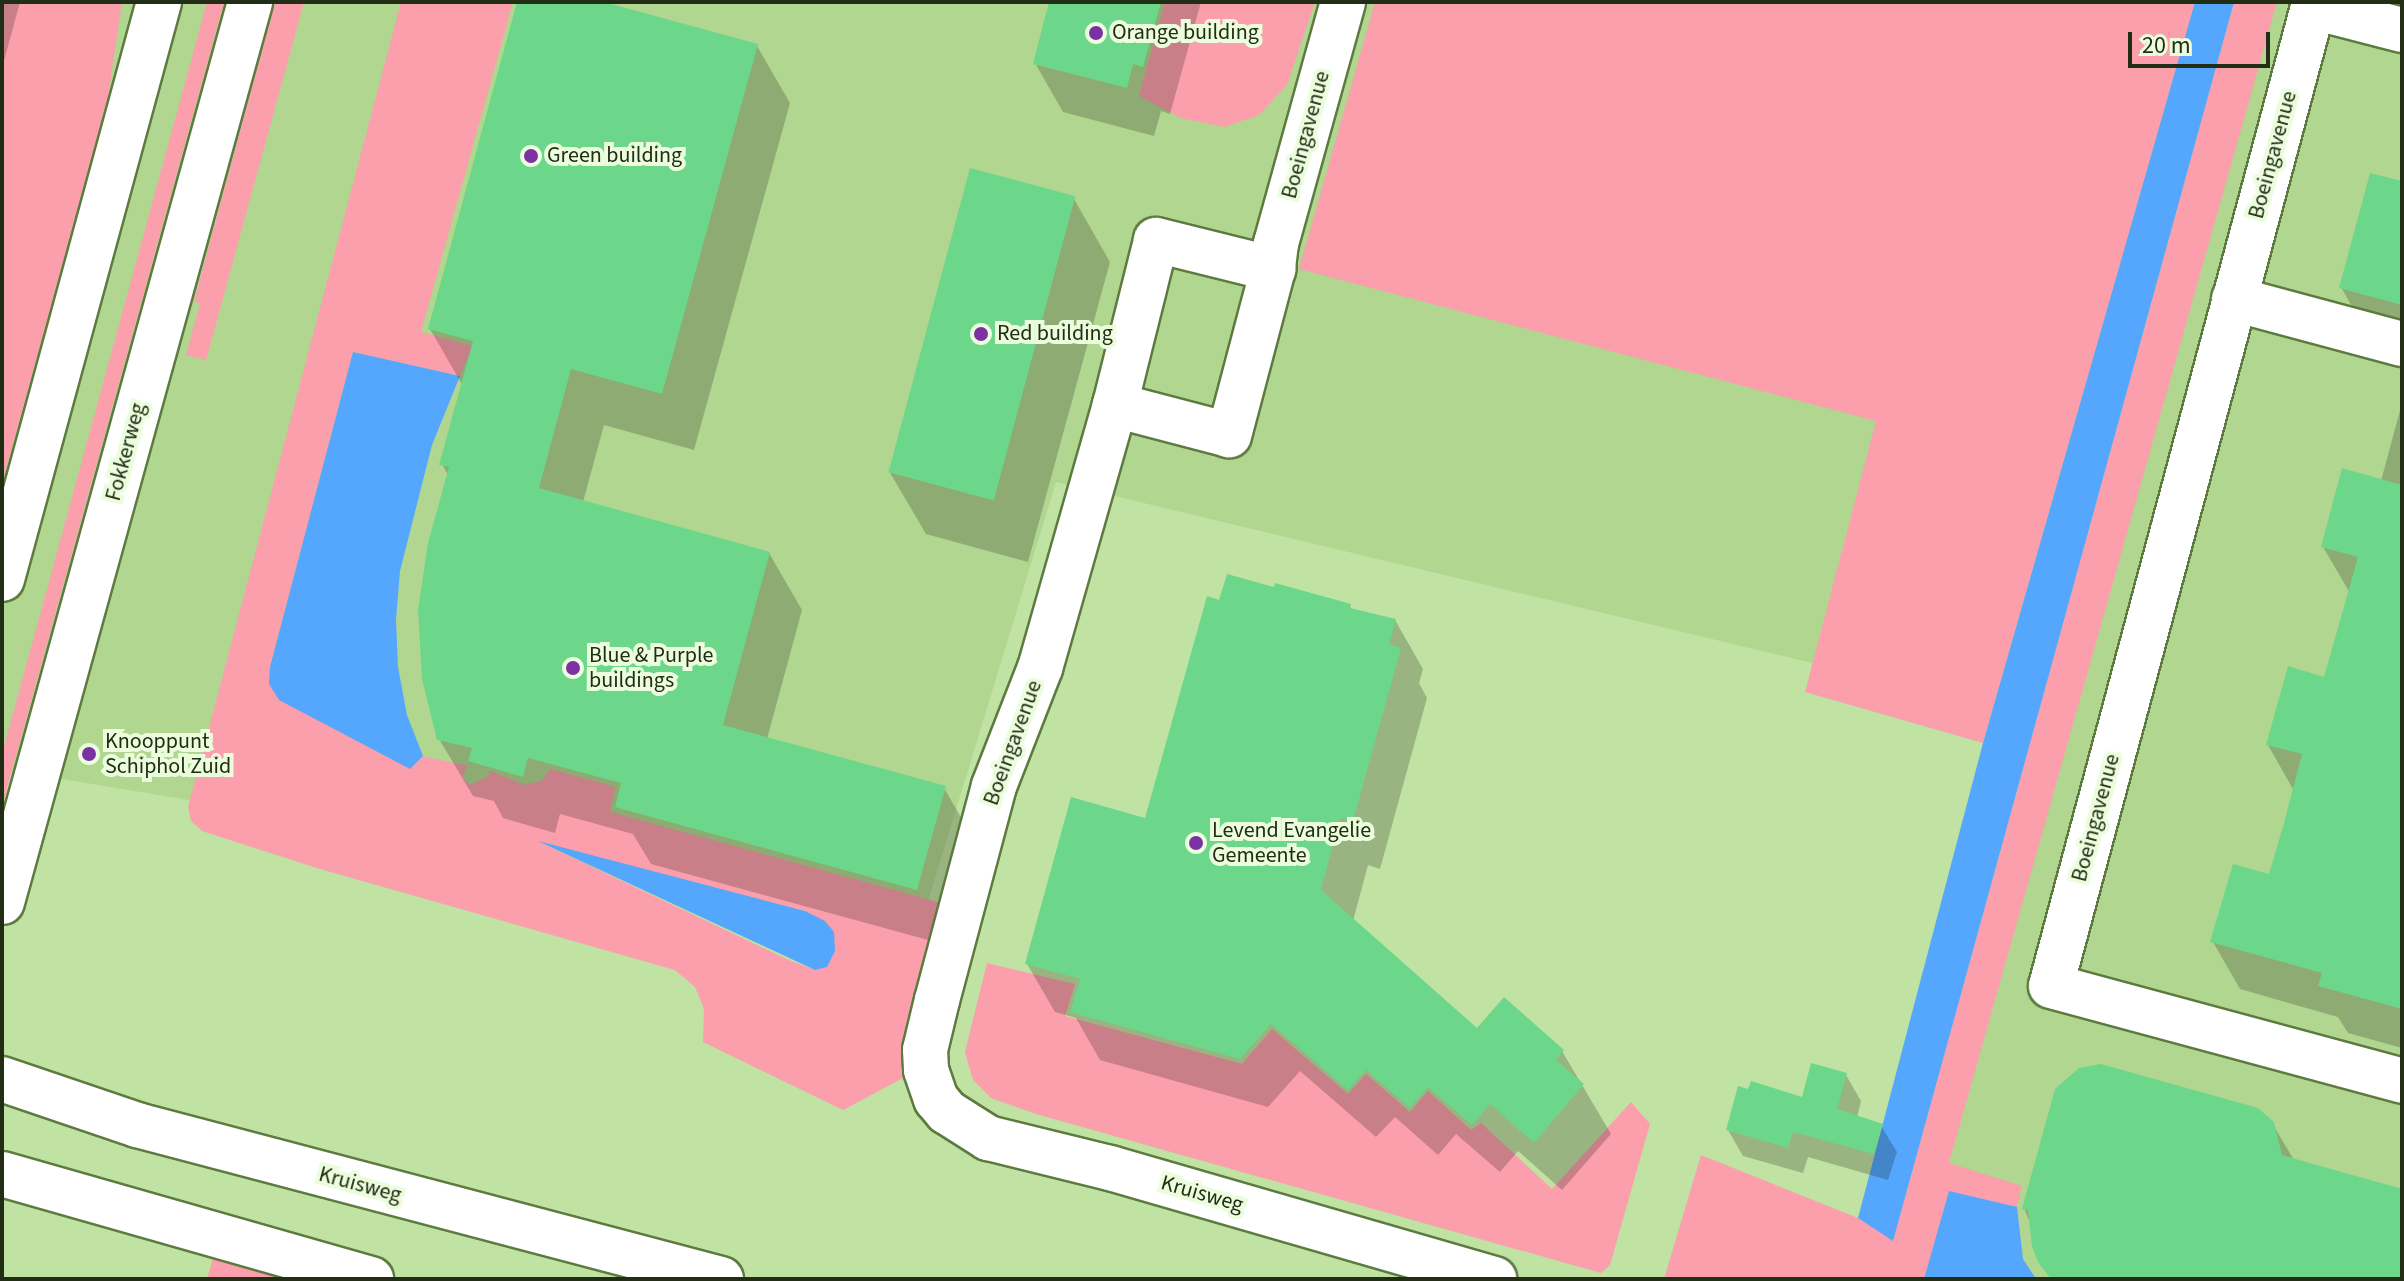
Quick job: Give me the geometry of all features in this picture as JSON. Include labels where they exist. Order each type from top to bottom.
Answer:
[{"type":"street","points":[[2,579],[159,2]]},
{"type":"street","name":"Fokkerweg","points":[[2,902],[250,2]]},
{"type":"street","name":"Boeingavenue","points":[[1115,405],[1229,435],[1273,269],[1276,243],[1343,2]]},
{"type":"street","name":"Boeingavenue","points":[[2402,30],[2313,7],[2051,986],[2402,1081]]},
{"type":"street","name":"Boeingavenue","points":[[929,1083],[925,1059],[927,1039],[994,786],[1040,668],[1115,405],[1156,240],[1273,269]]},
{"type":"street","points":[[2234,299],[2402,344]]},
{"type":"street","name":"Kruisweg","points":[[2,1079],[137,1125],[721,1279]]},
{"type":"street","name":"Kruisweg","points":[[929,1083],[940,1105],[953,1118],[988,1138],[1110,1168],[1494,1279]]},
{"type":"street","points":[[2,1174],[371,1279]]},
{"type":"shaded area","points":[[2,2],[2402,2],[2402,1279],[1920,1279],[2059,722],[1056,482],[922,921],[2,769]]},
{"type":"shaded area","points":[[2,2],[122,2],[108,97],[2,484]]},
{"type":"shaded area","points":[[207,2],[224,2],[3,803],[2,754]]},
{"type":"shaded area","points":[[275,2],[304,2],[206,360],[186,355],[200,303],[194,301]]},
{"type":"shaded area","points":[[401,2],[513,2],[421,332],[472,346],[460,376],[353,352],[270,667],[270,684],[410,768],[423,756],[467,766],[462,778],[470,785],[489,776],[490,771],[524,785],[542,781],[550,769],[615,787],[610,812],[941,903],[905,1030],[903,1078],[843,1110],[703,1042],[704,1009],[695,987],[675,970],[320,869],[202,831],[191,821],[188,807]],"holes":[[[544,844],[805,911],[815,970]]]},
{"type":"shaded area","points":[[1165,2],[1315,2],[1287,85],[1259,115],[1224,127],[1181,118],[1139,96]]},
{"type":"shaded area","points":[[1375,2],[2195,2],[1983,743],[1805,692],[1876,421],[1299,269]]},
{"type":"shaded area","points":[[2234,2],[2277,2],[1949,1163],[2022,1186],[2017,1207],[1949,1192],[1924,1279],[1664,1279],[1701,1155],[1858,1218],[1893,1240]]},
{"type":"shaded area","points":[[987,963],[1075,984],[1065,1016],[1242,1064],[1272,1029],[1348,1094],[1366,1074],[1410,1112],[1428,1091],[1471,1130],[1481,1123],[1552,1189],[1631,1102],[1650,1124],[1610,1265],[1601,1273],[1036,1114],[991,1098],[973,1080],[965,1052]]},
{"type":"shaded area","points":[[214,1255],[294,1279],[207,1279]]},
{"type":"water","points":[[2195,2],[2234,2],[1893,1241],[1858,1218],[1983,743]]},
{"type":"water","points":[[353,352],[460,376],[432,445],[400,571],[396,620],[398,667],[407,715],[423,756],[410,769],[279,700],[269,684],[270,667]]},
{"type":"water","points":[[538,841],[805,911],[825,921],[834,932],[835,951],[827,967],[815,970]]},
{"type":"water","points":[[1949,1191],[2017,1207],[2023,1259],[2036,1279],[1924,1279]]},
{"type":"building","points":[[517,2],[604,2],[758,44],[662,394],[571,369],[539,488],[770,552],[723,725],[946,786],[917,890],[615,807],[621,783],[528,758],[523,777],[468,761],[472,748],[437,740],[422,679],[418,610],[428,543],[449,467],[439,465],[473,341],[428,329]]},
{"type":"building","name":"Orange building","points":[[1049,2],[1161,2],[1143,67],[1133,64],[1127,88],[1033,64]]},
{"type":"building","name":"Red building","points":[[970,168],[1075,196],[994,500],[888,472]]},
{"type":"building","points":[[2370,173],[2402,181],[2402,305],[2339,288]]},
{"type":"building","points":[[2342,468],[2402,485],[2402,1009],[2318,986],[2322,973],[2210,942],[2233,864],[2269,874],[2284,823],[2302,754],[2266,745],[2288,666],[2324,677],[2358,557],[2321,547]]},
{"type":"building","name":"Levend Evangelie Gemeente","points":[[1227,574],[1274,587],[1275,583],[1351,604],[1350,608],[1396,619],[1389,644],[1401,648],[1353,821],[1340,818],[1321,890],[1477,1028],[1504,997],[1564,1050],[1556,1060],[1584,1084],[1534,1143],[1490,1104],[1472,1125],[1428,1087],[1410,1108],[1366,1070],[1348,1090],[1271,1024],[1240,1059],[1070,1012],[1080,979],[1025,964],[1071,797],[1145,818],[1207,596],[1219,600]]},
{"type":"building","points":[[1811,1063],[1847,1073],[1837,1109],[1883,1124],[1874,1154],[1793,1132],[1788,1148],[1726,1130],[1738,1086],[1748,1089],[1751,1081],[1802,1097]]},
{"type":"building","points":[[2101,1064],[2258,1108],[2274,1122],[2282,1155],[2402,1189],[2402,1279],[2051,1279],[2038,1262],[2032,1246],[2028,1210],[2022,1209],[2055,1089],[2079,1068]]},
{"type":"place","name":"Orange building","points":[[1096,33]]},
{"type":"place","name":"Green building","points":[[531,156]]},
{"type":"place","name":"Red building","points":[[981,334]]},
{"type":"place","name":"Blue & Purple buildings","points":[[573,668]]},
{"type":"place","name":"Knooppunt Schiphol Zuid","points":[[89,754]]},
{"type":"place","name":"Levend Evangelie Gemeente","points":[[1196,843]]}]
